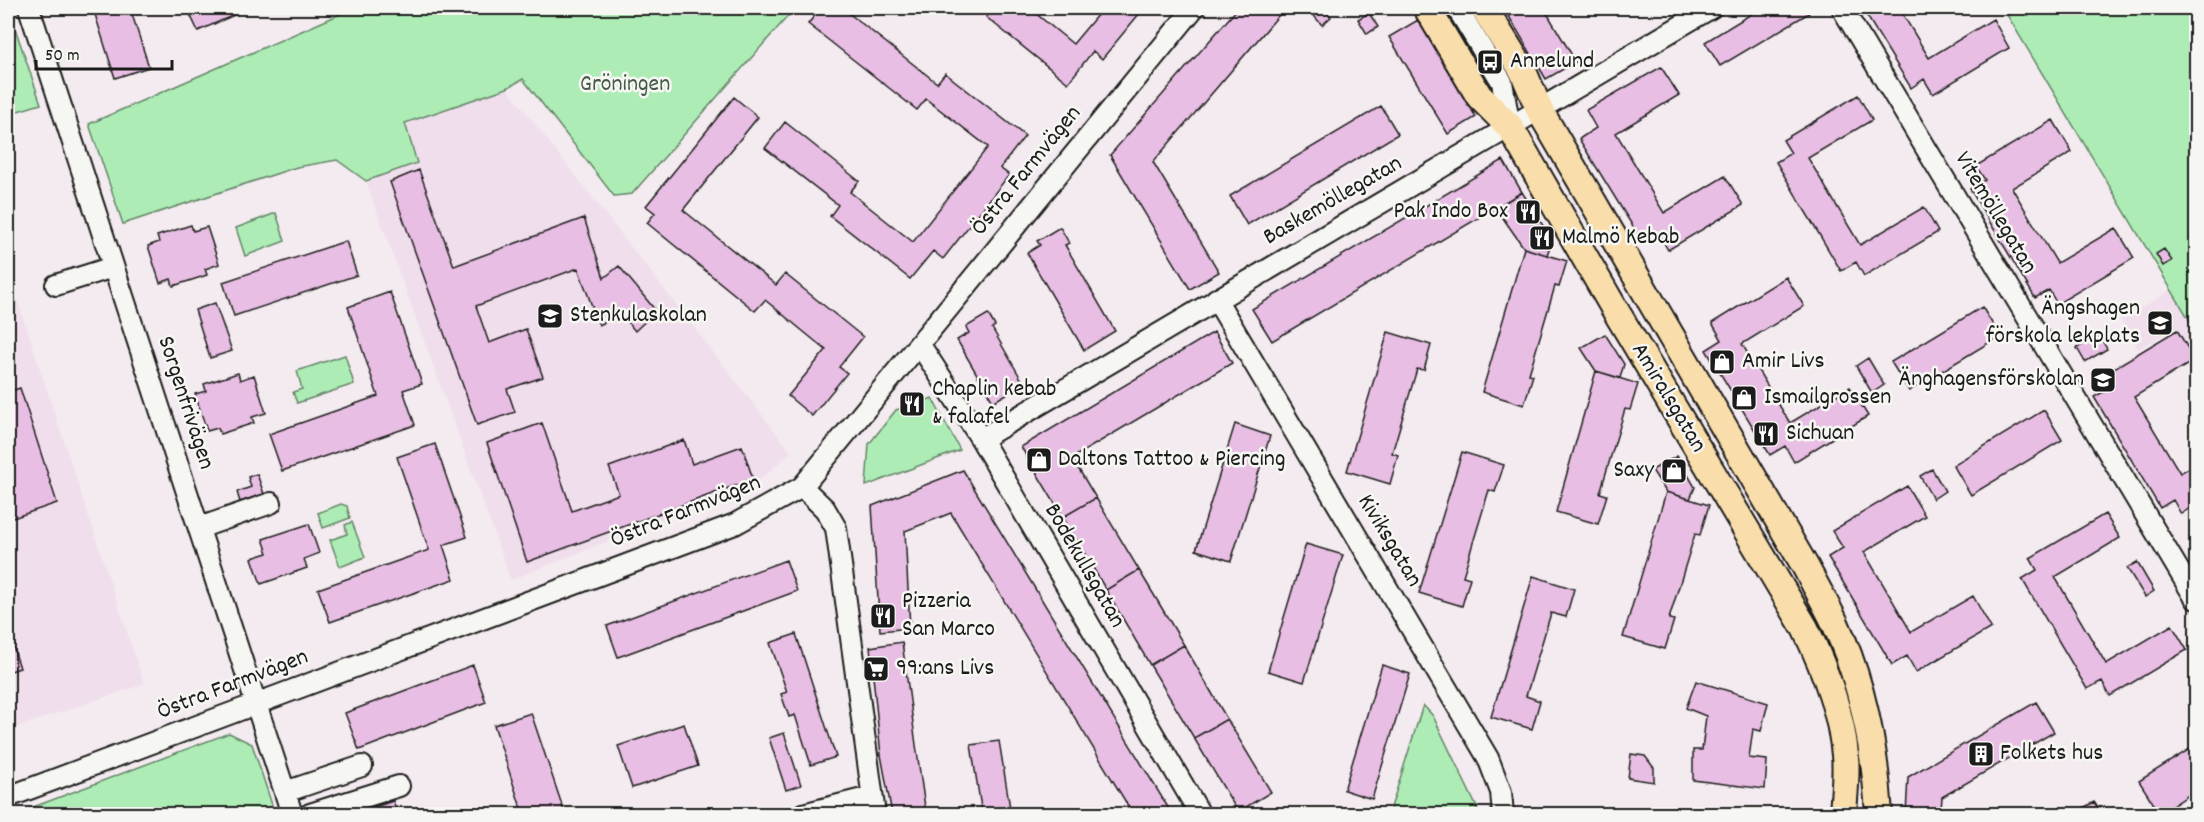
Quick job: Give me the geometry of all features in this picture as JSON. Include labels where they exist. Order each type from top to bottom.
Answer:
[{"type":"main road","name":"Amiralsgatan","points":[[1427,8],[1479,96],[1510,127],[1614,308],[1779,581],[1809,637],[1822,663],[1846,755],[1843,814]]},
{"type":"main road","name":"Amiralsgatan","points":[[1484,8],[1522,71],[1540,111],[1805,566],[1836,624],[1868,725],[1876,768],[1879,814]]},
{"type":"street","name":"Sorgenfrivägen","points":[[29,8],[292,814]]},
{"type":"street","name":"Östra Farmvägen","points":[[8,797],[735,524],[802,487],[1194,8]]},
{"type":"street","points":[[1457,8],[1502,82],[1510,127]]},
{"type":"street","name":"Baskemöllegatan","points":[[981,439],[1711,8]]},
{"type":"street","name":"Vitemöllegatan","points":[[1842,8],[2196,599]]},
{"type":"street","points":[[1502,82],[1540,111]]},
{"type":"street","points":[[56,285],[113,267]]},
{"type":"street","name":"Kiviksgatan","points":[[1216,299],[1488,758],[1501,792],[1503,814]]},
{"type":"street","name":"Bodekullsgatan","points":[[920,345],[981,439],[1200,814]]},
{"type":"street","points":[[802,487],[825,509],[836,528],[873,806],[803,814]]},
{"type":"street","points":[[199,528],[271,503]]},
{"type":"street","points":[[283,786],[328,764]]},
{"type":"street","points":[[283,786],[362,766]]},
{"type":"street","points":[[310,814],[399,786]]},
{"type":"shaded area","name":"Stenkulaskolan","points":[[507,88],[791,452],[760,480],[511,580],[366,181],[417,163],[405,123]]},
{"type":"shaded area","points":[[8,272],[144,684],[8,730]]},
{"type":"shaded area","name":"Ängshagen förskola lekplats","points":[[2186,281],[2196,299],[2196,360],[2176,327],[2138,349],[2121,320]]},
{"type":"green space","points":[[8,8],[41,104],[8,114]]},
{"type":"green space","name":"Gröningen","points":[[354,8],[795,8],[632,194],[614,196],[523,79],[507,88],[405,123],[417,163],[366,181],[337,160],[297,167],[123,224],[89,124]]},
{"type":"green space","points":[[2003,8],[2196,8],[2196,331]]},
{"type":"green space","points":[[276,213],[285,241],[245,256],[236,228]]},
{"type":"green space","points":[[345,355],[354,384],[297,403],[293,392],[302,389],[297,371]]},
{"type":"green space","points":[[932,398],[960,450],[866,486],[869,444],[896,410],[905,407],[908,415],[922,410],[921,403]]},
{"type":"green space","points":[[341,504],[347,506],[350,518],[323,528],[318,513]]},
{"type":"green space","points":[[352,522],[365,557],[340,567],[330,540],[347,534],[345,525]]},
{"type":"green space","points":[[1423,705],[1433,716],[1480,814],[1389,814]]},
{"type":"green space","points":[[229,733],[252,744],[275,814],[15,814]]},
{"type":"building","points":[[93,8],[130,8],[149,67],[115,78]]},
{"type":"building","points":[[187,8],[250,8],[198,31]]},
{"type":"building","points":[[430,8],[445,8],[446,10],[433,15]]},
{"type":"building","points":[[807,8],[849,8],[846,11],[937,83],[945,73],[1025,136],[1000,168],[1009,175],[943,259],[933,251],[910,279],[830,216],[838,205],[765,148],[785,122],[859,181],[850,192],[913,242],[988,147],[926,99],[917,110],[808,24],[816,14]]},
{"type":"building","points":[[994,8],[1029,8],[1073,44],[1103,8],[1144,8],[1102,59],[1093,51],[1068,83],[986,17]]},
{"type":"building","points":[[1238,8],[1285,8],[1153,162],[1219,272],[1190,289],[1110,155]]},
{"type":"building","points":[[1307,8],[1323,8],[1331,17],[1322,25]]},
{"type":"building","points":[[1504,8],[1544,8],[1576,62],[1546,79]]},
{"type":"building","points":[[1761,8],[1805,8],[1809,13],[1720,66],[1705,42]]},
{"type":"building","points":[[1862,8],[1899,8],[1929,58],[1993,19],[2009,48],[1933,94],[1924,79],[1911,88]]},
{"type":"building","points":[[1369,13],[1378,27],[1367,34],[1358,19]]},
{"type":"building","points":[[1418,20],[1476,117],[1448,134],[1389,37]]},
{"type":"building","points":[[1661,67],[1679,95],[1616,133],[1664,213],[1725,176],[1743,205],[1668,250],[1659,234],[1643,243],[1579,139],[1596,128],[1586,110]]},
{"type":"building","points":[[1858,95],[1872,120],[1808,158],[1860,245],[1924,207],[1938,232],[1864,276],[1856,262],[1841,271],[1776,162],[1791,153],[1783,140]]},
{"type":"building","points":[[734,97],[758,117],[683,210],[776,285],[785,274],[863,337],[839,367],[847,373],[812,416],[788,396],[826,350],[765,300],[755,311],[647,223],[655,213],[646,206]]},
{"type":"building","points":[[1381,106],[1398,134],[1247,225],[1230,196]]},
{"type":"building","points":[[2053,120],[2072,152],[2012,188],[2057,263],[2116,228],[2134,258],[2057,304],[2049,290],[2035,298],[1970,189],[1985,180],[1976,166]]},
{"type":"building","points":[[1503,160],[1522,192],[1272,341],[1252,309]]},
{"type":"building","points":[[419,170],[454,266],[584,218],[604,278],[619,266],[656,311],[635,331],[622,315],[599,325],[578,268],[476,306],[489,343],[526,329],[543,377],[507,389],[515,412],[477,425],[390,182]]},
{"type":"building","points":[[1522,192],[1552,240],[1547,255],[1524,248],[1496,208]]},
{"type":"building","points":[[191,225],[193,231],[207,227],[219,264],[205,269],[207,275],[192,280],[173,286],[171,279],[160,283],[148,246],[159,242],[157,236]]},
{"type":"building","points":[[1060,227],[1069,243],[1065,245],[1115,331],[1084,350],[1027,253],[1040,245],[1037,241]]},
{"type":"building","points":[[346,241],[357,275],[234,316],[223,282]]},
{"type":"building","points":[[1524,248],[1567,261],[1559,287],[1555,286],[1529,374],[1533,375],[1524,405],[1482,392]]},
{"type":"building","points":[[2164,249],[2172,261],[2163,266],[2156,254]]},
{"type":"building","points":[[1786,277],[1804,306],[1742,344],[1790,423],[1850,387],[1868,416],[1794,462],[1785,446],[1770,455],[1706,350],[1722,340],[1712,323]]},
{"type":"building","points":[[390,292],[422,384],[403,390],[415,425],[282,471],[269,434],[378,396],[348,307]]},
{"type":"building","points":[[215,303],[232,351],[210,358],[195,310]]},
{"type":"building","points":[[1982,307],[2000,336],[1909,391],[1891,362]]},
{"type":"building","points":[[988,314],[995,326],[992,328],[1024,384],[993,402],[957,340],[969,333],[966,327]]},
{"type":"building","points":[[2177,330],[2195,360],[2134,397],[2180,473],[2196,464],[2196,504],[2181,514],[2173,500],[2160,508],[2094,397],[2107,390],[2099,377]]},
{"type":"building","points":[[1214,332],[1232,363],[1072,458],[1096,498],[1063,517],[1021,447]]},
{"type":"building","points":[[1388,332],[1431,345],[1424,370],[1417,369],[1392,453],[1398,455],[1390,484],[1347,471]]},
{"type":"building","points":[[1605,334],[1624,364],[1620,378],[1596,371],[1581,348]]},
{"type":"building","points":[[2099,335],[2107,349],[2085,362],[2077,348]]},
{"type":"building","points":[[1868,358],[1884,385],[1872,393],[1856,366]]},
{"type":"building","points":[[1596,371],[1638,384],[1630,410],[1625,409],[1600,493],[1607,495],[1598,524],[1556,512]]},
{"type":"building","points":[[238,373],[240,380],[254,375],[266,413],[252,417],[254,423],[220,434],[218,428],[207,431],[195,394],[206,391],[204,384]]},
{"type":"building","points":[[20,388],[57,503],[13,518],[8,499],[8,392]]},
{"type":"building","name":"Chaplin kebab & falafel","points":[[916,396],[920,409],[908,413],[903,400]]},
{"type":"building","points":[[2044,410],[2062,440],[1971,495],[1953,465]]},
{"type":"building","points":[[542,423],[572,511],[619,494],[609,467],[684,440],[692,464],[742,446],[753,479],[527,562],[487,443]]},
{"type":"building","points":[[1235,424],[1270,436],[1231,561],[1196,550]]},
{"type":"building","points":[[435,444],[467,537],[443,545],[454,579],[330,622],[318,589],[429,550],[397,457]]},
{"type":"building","points":[[1462,452],[1504,465],[1495,492],[1489,490],[1463,576],[1470,578],[1462,606],[1419,593]]},
{"type":"building","points":[[1677,456],[1695,487],[1690,499],[1666,492],[1652,470]]},
{"type":"building","points":[[1932,469],[1945,491],[1933,499],[1920,476]]},
{"type":"building","points":[[963,470],[1172,814],[1133,814],[951,513],[905,531],[910,628],[880,631],[872,506]]},
{"type":"building","points":[[257,474],[264,494],[240,502],[237,492],[251,487],[248,477]]},
{"type":"building","points":[[1907,486],[1925,516],[1864,552],[1911,632],[1973,596],[1991,628],[1916,672],[1907,656],[1892,665],[1828,557],[1843,548],[1832,531]]},
{"type":"building","points":[[1666,492],[1709,505],[1700,535],[1695,534],[1669,619],[1674,620],[1665,649],[1623,637]]},
{"type":"building","points":[[1096,498],[1139,570],[1106,590],[1063,517]]},
{"type":"building","points":[[2105,514],[2120,538],[2055,577],[2106,664],[2172,625],[2187,650],[2110,696],[2102,681],[2087,689],[2022,579],[2037,570],[2030,558]]},
{"type":"building","points":[[309,524],[319,553],[304,559],[307,568],[261,584],[252,558],[268,553],[263,539]]},
{"type":"building","points":[[1306,544],[1343,555],[1304,682],[1268,671]]},
{"type":"building","points":[[786,560],[797,591],[618,657],[607,626]]},
{"type":"building","points":[[2137,562],[2154,591],[2145,597],[2127,568]]},
{"type":"building","points":[[1139,570],[1184,645],[1150,665],[1106,590]]},
{"type":"building","points":[[1533,576],[1574,589],[1566,617],[1551,613],[1526,696],[1540,701],[1532,729],[1491,717]]},
{"type":"building","points":[[8,631],[20,668],[8,672]]},
{"type":"building","points":[[796,634],[836,757],[811,765],[795,715],[789,717],[781,694],[787,692],[770,643]]},
{"type":"building","points":[[902,642],[926,814],[892,814],[881,755],[870,647]]},
{"type":"building","points":[[1184,645],[1227,719],[1194,738],[1150,665]]},
{"type":"building","points":[[473,665],[486,702],[359,750],[345,713]]},
{"type":"building","points":[[1382,665],[1410,674],[1372,799],[1344,790]]},
{"type":"building","points":[[1696,681],[1768,703],[1761,731],[1753,729],[1749,758],[1767,760],[1765,789],[1693,780],[1693,750],[1702,750],[1706,716],[1686,708]]},
{"type":"building","name":"Folkets hus","points":[[2036,702],[2054,732],[1942,797],[1941,810],[1975,814],[1906,814],[1908,777]]},
{"type":"building","points":[[531,713],[565,814],[523,814],[494,725]]},
{"type":"building","points":[[1227,719],[1271,792],[1238,812],[1194,738]]},
{"type":"building","points":[[684,724],[698,766],[632,788],[618,746]]},
{"type":"building","points":[[784,733],[801,785],[786,790],[769,738]]},
{"type":"building","points":[[999,741],[1011,814],[982,814],[971,745]]},
{"type":"building","points":[[2196,745],[2196,790],[2160,814],[2139,781]]},
{"type":"building","points":[[1631,754],[1645,756],[1654,768],[1654,782],[1628,778]]},
{"type":"building","points":[[393,801],[398,814],[353,814]]},
{"type":"building","name":"Folkets hus","points":[[2094,802],[2102,814],[2072,814]]},
{"type":"place","name":"Annelund","points":[[1490,62]]},
{"type":"place","name":"Pak Indo Box","points":[[1528,212]]},
{"type":"place","name":"Malmö Kebab","points":[[1542,238]]},
{"type":"place","name":"Stenkulaskolan","points":[[550,316]]},
{"type":"place","name":"Ängshagen förskola lekplats","points":[[2160,323]]},
{"type":"place","name":"Amir Livs","points":[[1722,362]]},
{"type":"place","name":"Änghagensförskolan","points":[[2103,380]]},
{"type":"place","name":"Ismailgrossen","points":[[1744,398]]},
{"type":"place","name":"Chaplin kebab & falafel","points":[[912,404]]},
{"type":"place","name":"Sichuan","points":[[1766,434]]},
{"type":"place","name":"Daltons Tattoo & Piercing","points":[[1039,460]]},
{"type":"place","name":"Saxy","points":[[1674,471]]},
{"type":"place","name":"Pizzeria San Marco","points":[[883,616]]},
{"type":"place","name":"99:ans Livs","points":[[876,669]]},
{"type":"place","name":"Folkets hus","points":[[1981,754]]}]
